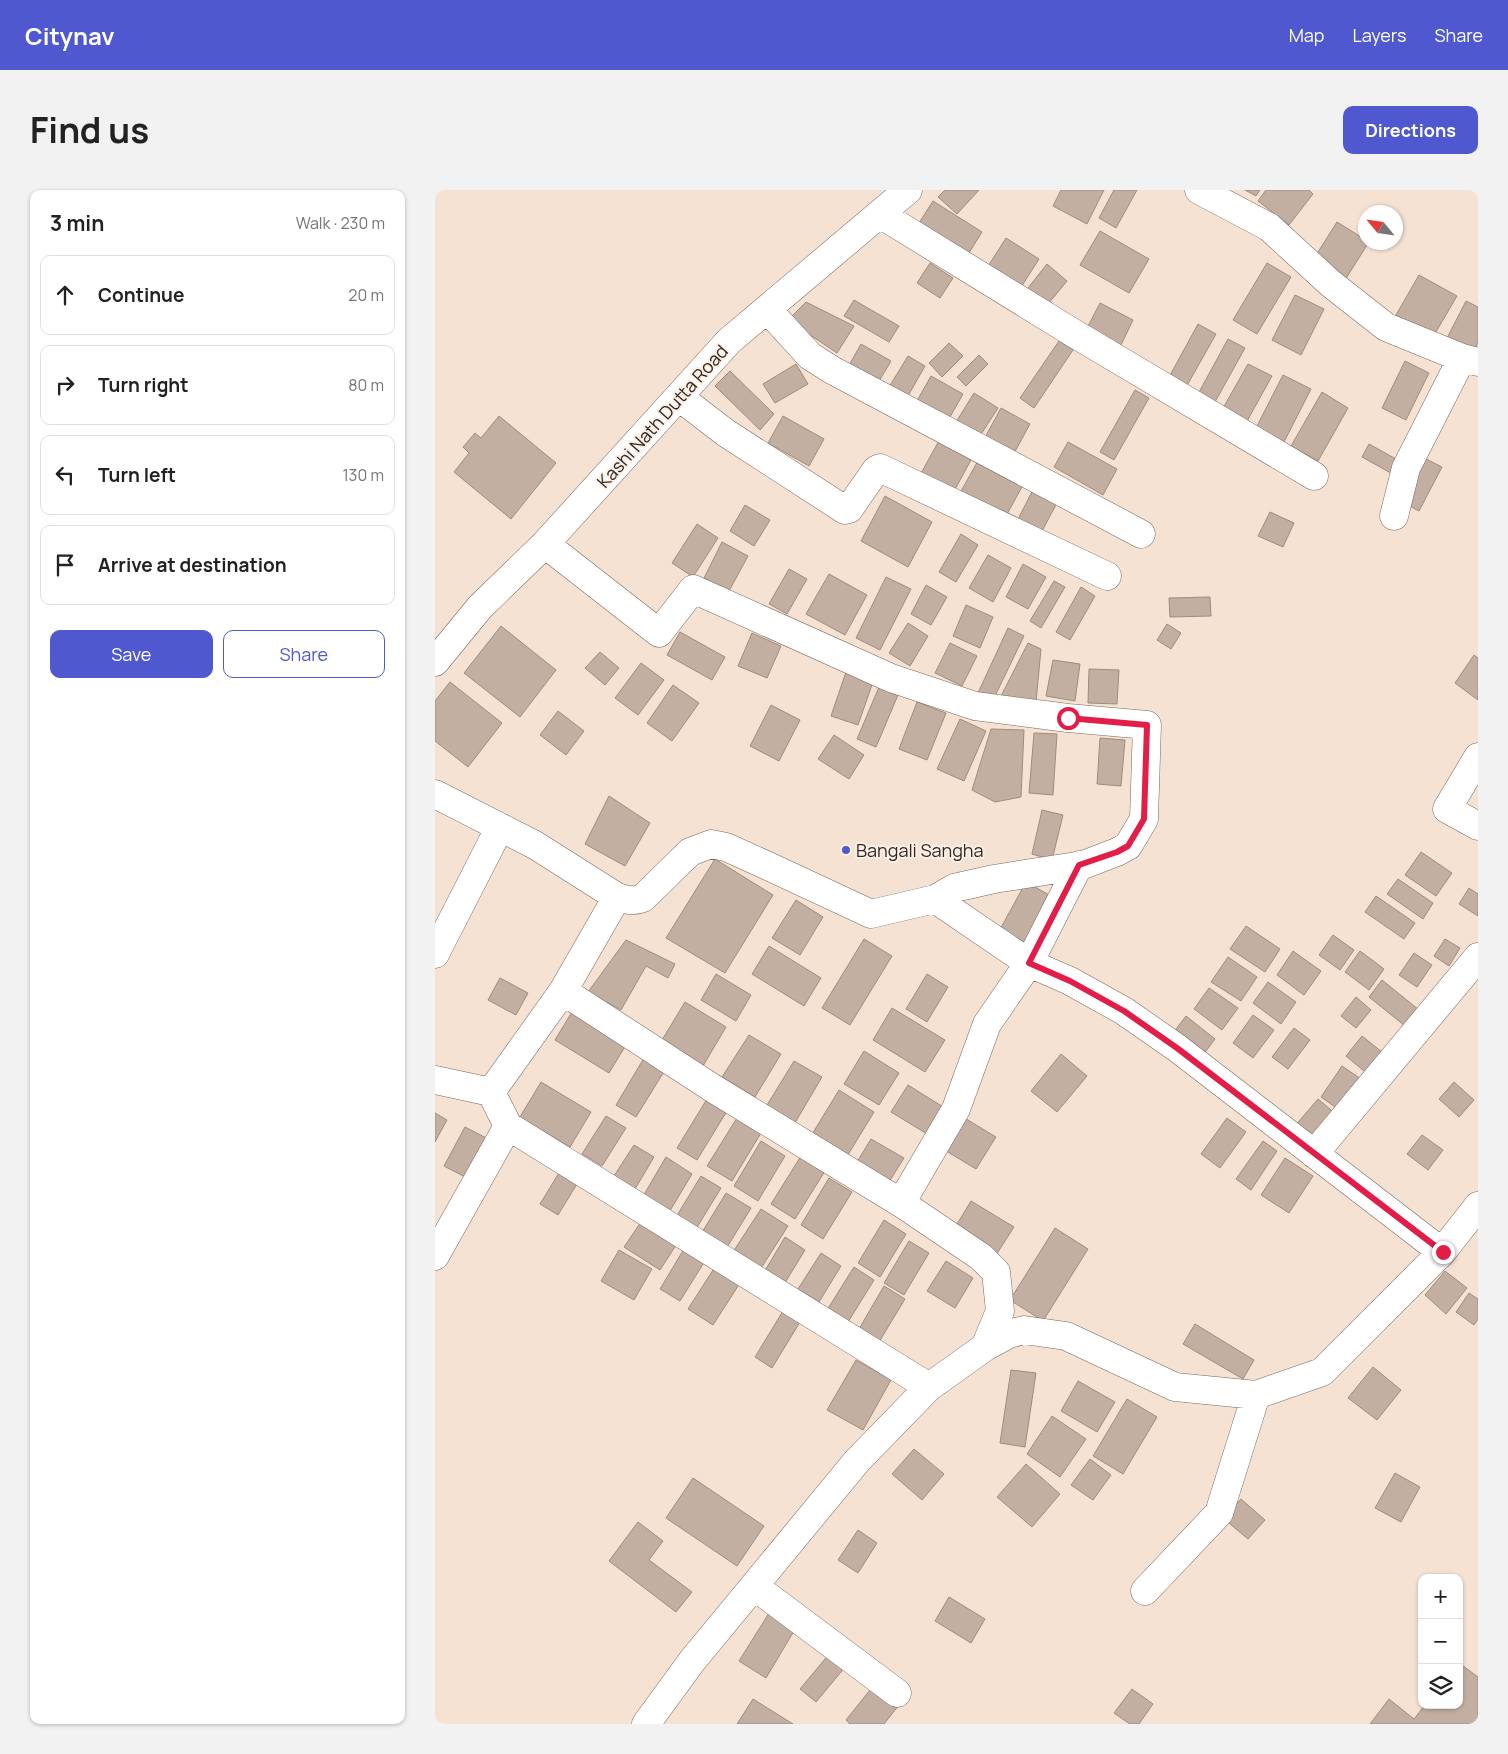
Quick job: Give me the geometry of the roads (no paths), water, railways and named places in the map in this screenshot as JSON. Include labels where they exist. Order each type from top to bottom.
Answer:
[{"type":"street","name":"Kashi Nath Dutta Road","points":[[435,662],[480,607],[545,544],[729,341],[908,190]]},
{"type":"street","points":[[1199,190],[1269,227],[1330,283],[1386,327],[1470,360],[1406,468],[1394,516]]},
{"type":"street","points":[[880,214],[1075,334],[1314,476]]},
{"type":"street","points":[[767,309],[810,356],[831,370],[1141,534]]},
{"type":"street","points":[[679,397],[734,438],[845,510],[849,510],[876,470],[880,468],[1107,576]]},
{"type":"street","points":[[435,794],[535,845],[617,897],[627,900],[635,901],[643,898],[690,852],[711,844],[726,848],[768,866],[871,914],[935,898],[953,888],[1079,865],[1117,852],[1128,846],[1144,819],[1147,725],[1068,718],[975,706],[891,678],[693,589],[659,634],[545,544]]},
{"type":"street","points":[[1478,757],[1447,809],[1478,826]]},
{"type":"street","points":[[435,954],[500,827]]},
{"type":"street","points":[[901,1203],[956,1109],[987,1024],[1029,963],[1079,865]]},
{"type":"street","points":[[491,1092],[563,991],[617,897]]},
{"type":"street","points":[[935,898],[1029,963],[1070,981],[1124,1011],[1177,1048],[1443,1252]]},
{"type":"street","points":[[1313,1154],[1478,957]]},
{"type":"street","points":[[563,991],[714,1089],[901,1203],[981,1258],[996,1272],[1000,1311],[985,1347]]},
{"type":"street","points":[[435,1080],[491,1092]]},
{"type":"street","points":[[491,1092],[508,1126],[929,1387]]},
{"type":"street","points":[[435,1256],[445,1216],[508,1126]]},
{"type":"street","points":[[646,1724],[691,1661],[857,1461],[929,1387],[985,1347],[1009,1334],[1025,1330],[1066,1336],[1175,1387],[1256,1394],[1322,1372],[1443,1252],[1478,1206]]},
{"type":"street","points":[[1145,1591],[1219,1512],[1256,1394]]},
{"type":"street","points":[[754,1586],[897,1693]]},
{"type":"place","name":"Bangali Sangha","points":[[846,850]]}]
